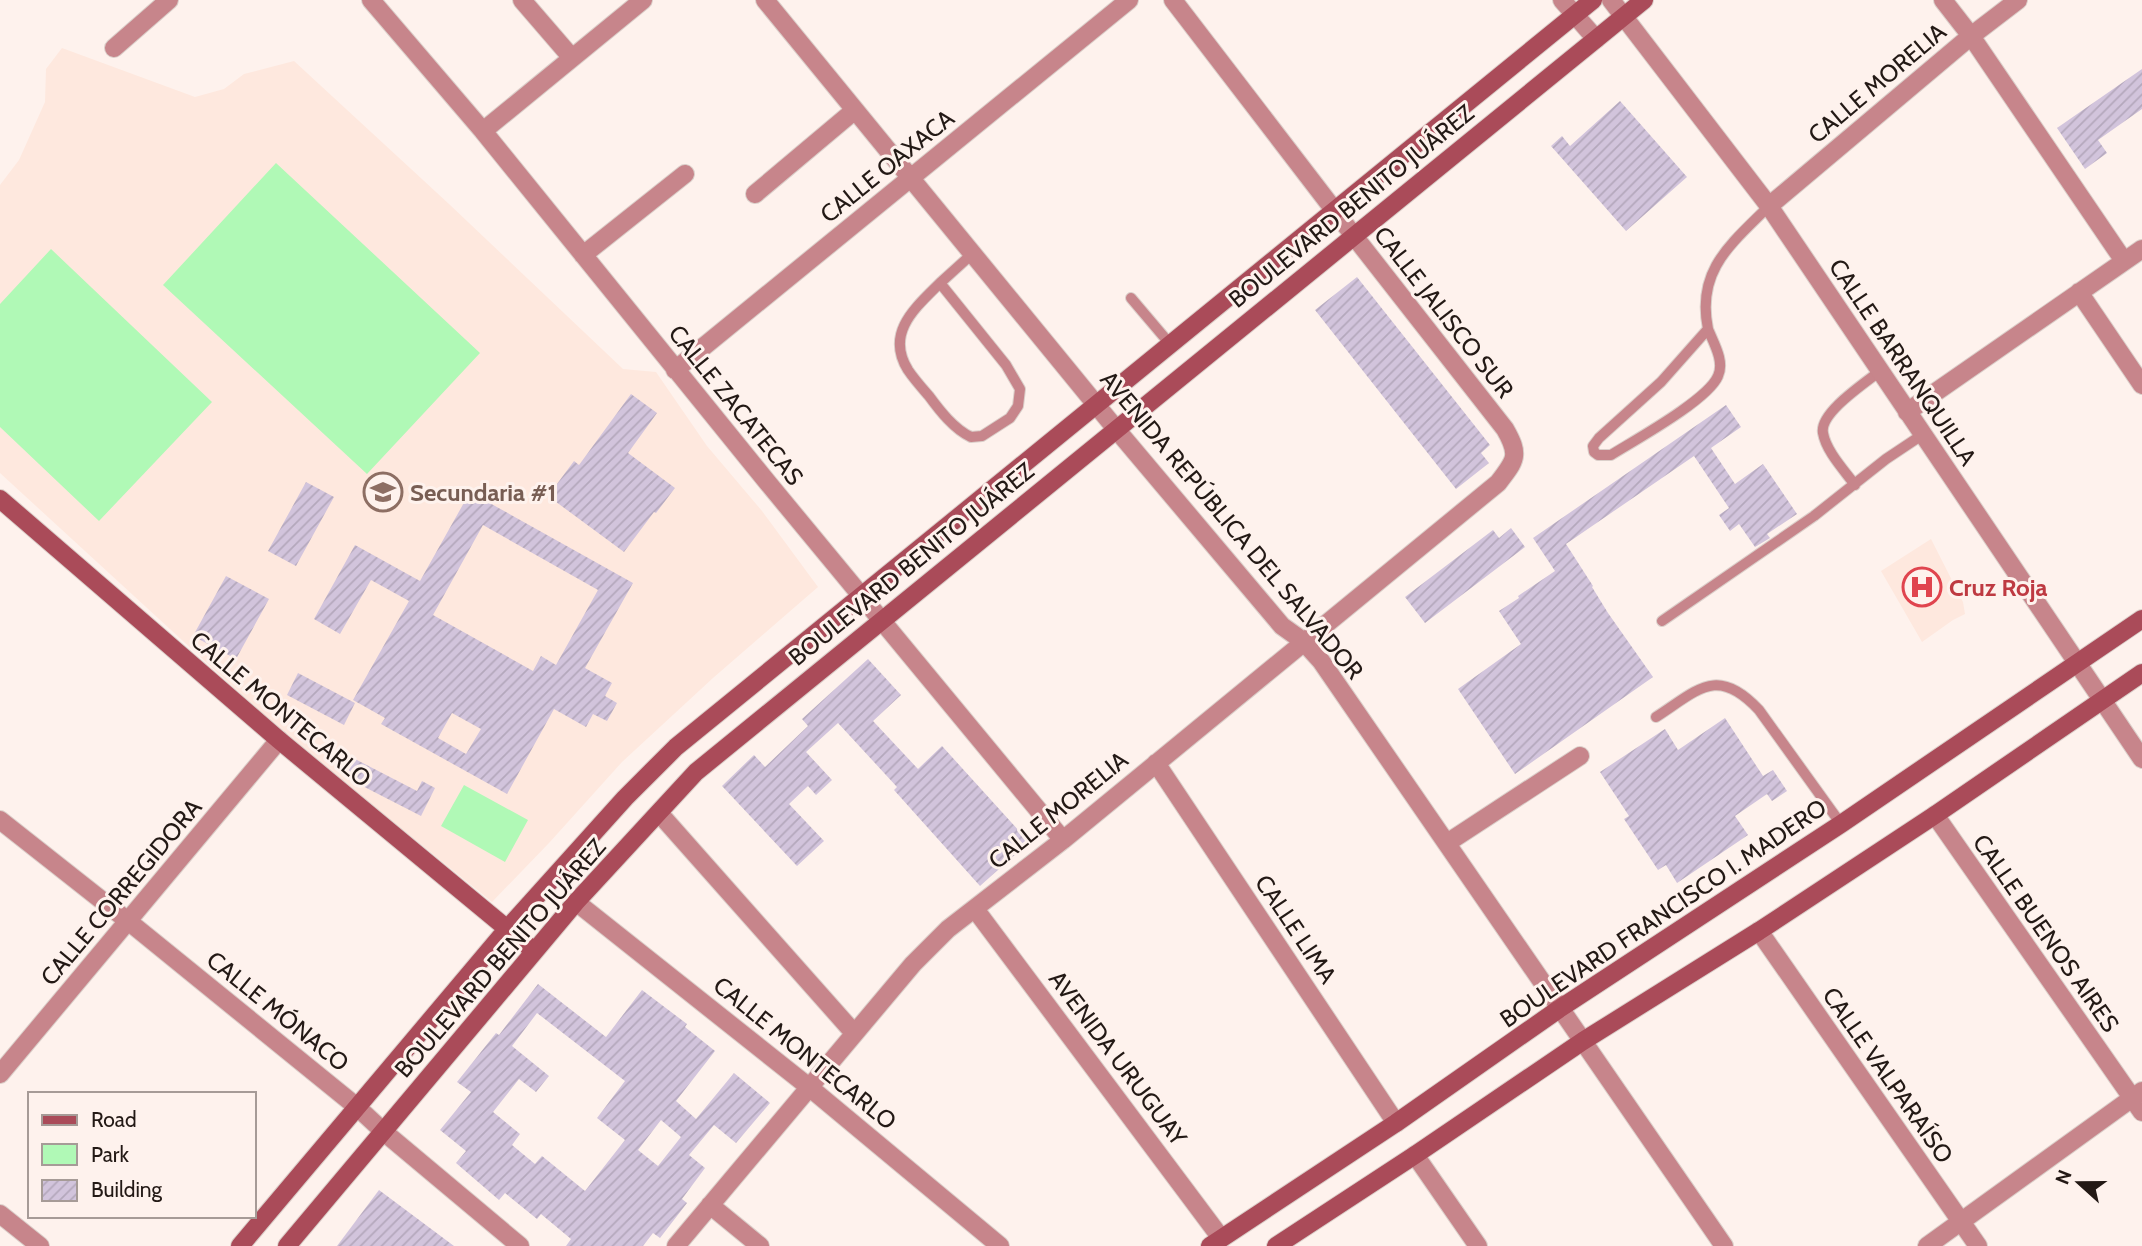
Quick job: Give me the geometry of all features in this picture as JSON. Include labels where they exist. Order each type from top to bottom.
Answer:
[{"type":"main road","name":"BOULEVARD BENITO JUÁREZ","points":[[240,1246],[508,928],[625,798],[676,747],[1592,0]]},
{"type":"main road","name":"BOULEVARD BENITO JUÁREZ","points":[[287,1246],[576,902],[696,772],[1644,0]]},
{"type":"main road","name":"CALLE MONTECARLO","points":[[0,499],[279,740],[534,951]]},
{"type":"main road","name":"BOULEVARD FRANCISCO I. MADERO","points":[[1216,1242],[2142,619]]},
{"type":"main road","points":[[1276,1246],[1583,1041],[1759,931],[1935,815],[2142,673]]},
{"type":"street","points":[[114,48],[169,0]]},
{"type":"street","name":"CALLE ZACATECAS","points":[[371,0],[482,131],[675,370],[1063,840]]},
{"type":"street","points":[[522,0],[572,58]]},
{"type":"street","points":[[482,131],[643,0]]},
{"type":"street","name":"AVENIDA REPÚBLICA DEL SALVADOR","points":[[765,0],[1116,429],[1282,626],[1303,642],[1339,686],[1724,1246]]},
{"type":"street","name":"CALLE OAXACA","points":[[675,370],[1129,0]]},
{"type":"street","name":"CALLE JALISCO SUR","points":[[1173,0],[1505,429],[1514,445],[1514,457]]},
{"type":"street","points":[[1562,0],[1596,39]]},
{"type":"street","name":"CALLE BARRANQUILLA","points":[[1611,0],[1769,206],[2142,759]]},
{"type":"street","points":[[1943,0],[1971,36],[2124,261]]},
{"type":"street","name":"CALLE MORELIA","points":[[1769,206],[1971,36],[2018,0]]},
{"type":"street","points":[[755,194],[855,110]]},
{"type":"street","points":[[583,255],[685,174]]},
{"type":"street","points":[[1906,412],[2142,249]]},
{"type":"street","points":[[2079,292],[2142,386]]},
{"type":"street","name":"CALLE MORELIA","points":[[676,1246],[913,964],[948,929],[1063,840],[1498,483],[1510,468],[1514,457]]},
{"type":"street","name":"CALLE CORREGIDORA","points":[[0,1074],[279,740]]},
{"type":"street","points":[[1447,844],[1580,756]]},
{"type":"street","name":"CALLE LIMA","points":[[1156,763],[1396,1123]]},
{"type":"street","points":[[659,813],[854,1033]]},
{"type":"street","name":"CALLE BUENOS AIRES","points":[[1935,815],[2139,1101]]},
{"type":"street","name":"CALLE MÓNACO","points":[[0,820],[357,1107],[520,1246]]},
{"type":"street","name":"CALLE MONTECARLO","points":[[576,902],[809,1087],[1000,1246]]},
{"type":"street","name":"AVENIDA URUGUAY","points":[[975,909],[1216,1242]]},
{"type":"street","name":"CALLE VALPARAÍSO","points":[[1759,931],[1978,1246]]},
{"type":"street","points":[[1927,1246],[2139,1101]]},
{"type":"street","points":[[1415,1155],[1478,1246]]},
{"type":"street","points":[[710,1205],[760,1246]]},
{"type":"street","points":[[0,1214],[40,1246]]},
{"type":"lane","points":[[1708,329],[1661,382],[1599,438],[1593,446],[1598,456],[1611,455],[1682,409],[1708,390],[1718,377],[1720,366],[1717,352],[1704,312],[1710,276],[1718,260],[1769,206]]},
{"type":"lane","points":[[940,283],[1006,365],[1020,389],[1018,406],[1010,418],[982,436],[971,437],[954,425],[908,370],[900,352],[900,335],[915,309],[940,283],[972,254]]},
{"type":"lane","points":[[1131,298],[1170,344]]},
{"type":"lane","points":[[1855,485],[1827,444],[1822,431],[1825,419],[1833,410],[1880,371]]},
{"type":"lane","points":[[1662,621],[1814,516],[1886,459],[1922,435]]},
{"type":"lane","points":[[1656,717],[1699,689],[1720,684],[1744,694],[1759,710],[1840,824]]},
{"type":"shaded area","name":"Secundaria #1","points":[[62,48],[195,97],[224,89],[244,74],[294,61],[623,369],[656,372],[707,446],[762,511],[818,587],[622,762],[492,902],[280,730],[0,473],[0,185],[19,160],[45,102],[46,69]]},
{"type":"shaded area","name":"Cruz Roja","points":[[1931,539],[1963,602],[1965,614],[1922,642],[1881,571]]},
{"type":"green space","points":[[276,163],[480,353],[367,474],[163,285]]},
{"type":"green space","points":[[51,249],[212,402],[99,521],[0,427],[0,304]]},
{"type":"green space","points":[[464,785],[528,820],[505,862],[441,826]]},
{"type":"building","points":[[2142,69],[2142,109],[2098,140],[2107,153],[2085,169],[2057,128]]},
{"type":"building","points":[[1620,101],[1687,177],[1626,231],[1551,146],[1562,136],[1570,146]]},
{"type":"building","points":[[1357,277],[1490,445],[1481,453],[1489,463],[1456,489],[1315,310]]},
{"type":"building","points":[[631,394],[657,413],[628,453],[675,488],[624,552],[548,496],[574,461],[579,465]]},
{"type":"building","points":[[1726,405],[1741,427],[1711,448],[1735,484],[1763,464],[1797,514],[1767,534],[1770,538],[1755,547],[1739,524],[1730,531],[1719,515],[1729,508],[1694,456],[1566,544],[1608,613],[1653,677],[1515,774],[1458,689],[1521,644],[1499,611],[1555,571],[1533,538]]},
{"type":"building","points":[[306,482],[334,497],[296,566],[268,551]]},
{"type":"building","points":[[470,492],[633,583],[585,668],[612,683],[605,696],[617,703],[607,721],[593,714],[586,727],[554,709],[507,794],[381,724],[385,718],[353,700],[409,601],[371,580],[340,634],[314,619],[355,545],[420,581]],"holes":[[[483,525],[598,590],[556,665],[541,656],[533,671],[433,615]],[[452,713],[481,729],[466,754],[438,738]]]},
{"type":"building","points":[[1511,528],[1525,547],[1425,623],[1405,597],[1493,530],[1499,538]]},
{"type":"building","points":[[226,576],[269,599],[236,659],[193,636]]},
{"type":"building","points":[[868,659],[901,695],[873,721],[918,769],[942,746],[1029,842],[980,886],[894,790],[897,787],[838,723],[806,752],[832,780],[816,795],[808,786],[789,804],[824,841],[797,866],[722,786],[754,755],[765,767],[808,726],[802,719]]},
{"type":"building","points":[[298,673],[355,703],[344,725],[287,695]]},
{"type":"building","points":[[1725,718],[1763,776],[1773,770],[1787,791],[1772,801],[1767,794],[1735,816],[1748,835],[1677,883],[1666,865],[1658,870],[1624,819],[1629,816],[1600,772],[1665,729],[1678,750]]},
{"type":"building","points":[[355,759],[417,791],[422,781],[435,788],[421,816],[345,777]]},
{"type":"building","points":[[538,984],[606,1037],[642,990],[687,1024],[685,1027],[715,1051],[676,1101],[696,1119],[734,1073],[770,1103],[736,1143],[714,1125],[689,1155],[705,1168],[682,1199],[687,1203],[660,1238],[653,1233],[643,1246],[566,1246],[571,1239],[541,1214],[537,1219],[505,1193],[499,1200],[456,1163],[466,1151],[440,1130],[471,1092],[457,1082],[496,1033],[499,1035]],"holes":[[[537,1013],[625,1081],[597,1118],[625,1140],[585,1191],[542,1156],[535,1164],[512,1145],[520,1134],[493,1112],[519,1079],[536,1092],[549,1076],[512,1046]],[[661,1120],[681,1137],[658,1166],[638,1150]]]},
{"type":"building","points":[[379,1190],[454,1246],[337,1246]]},
{"type":"place","name":"Secundaria #1","points":[[383,492]]},
{"type":"place","name":"Cruz Roja","points":[[1922,587]]}]
